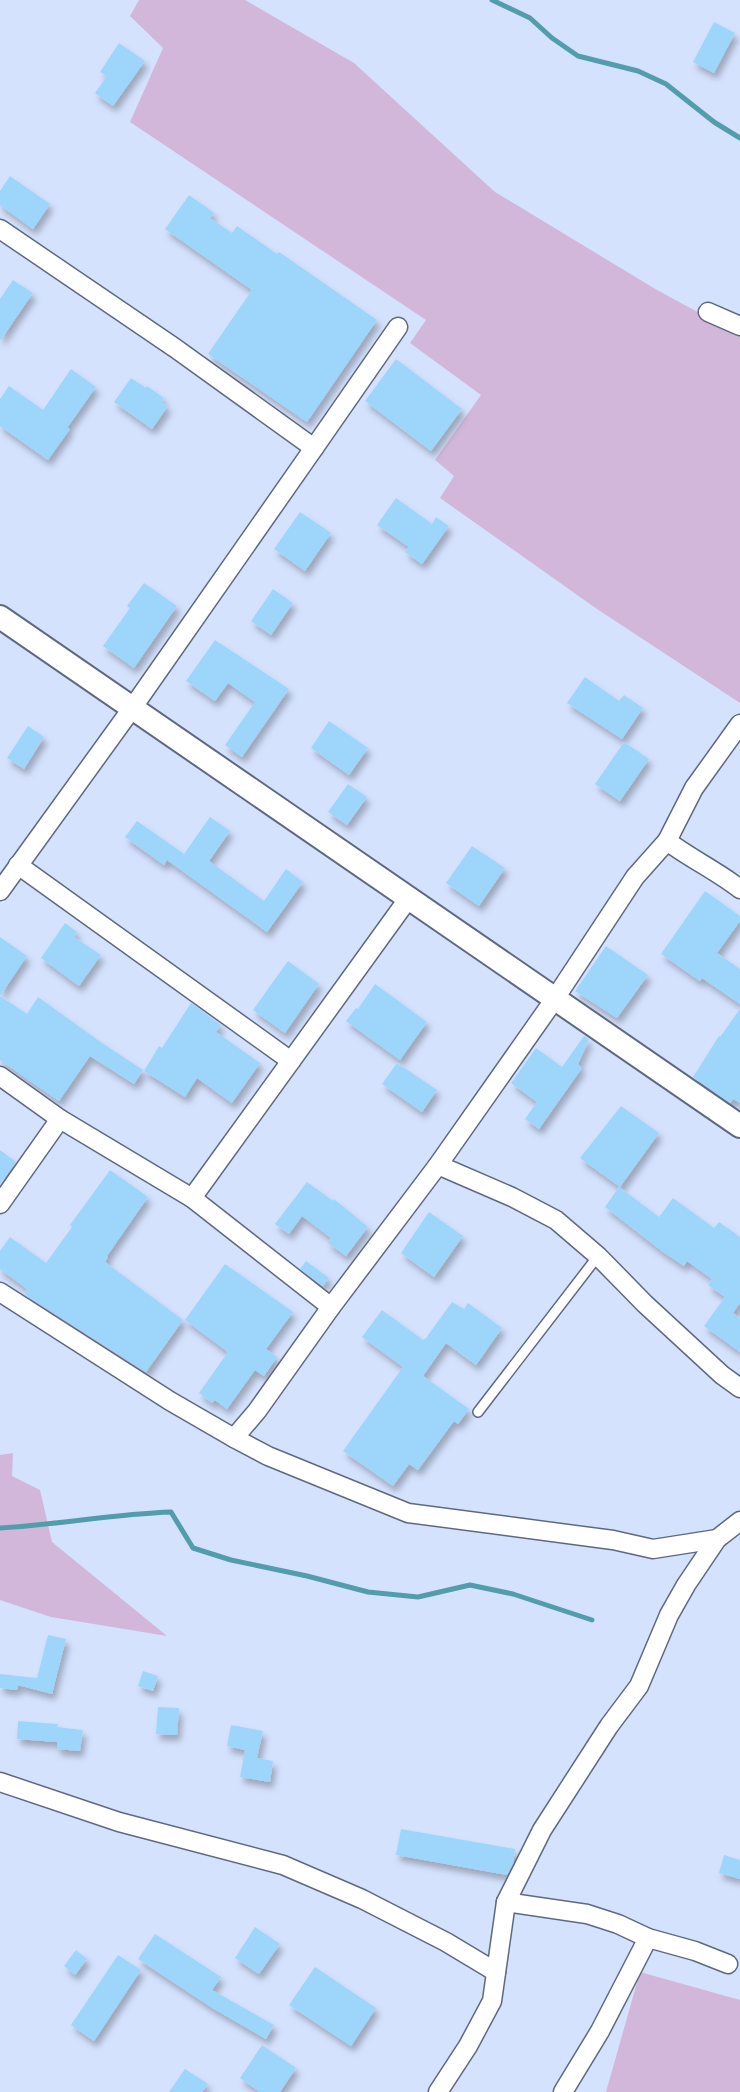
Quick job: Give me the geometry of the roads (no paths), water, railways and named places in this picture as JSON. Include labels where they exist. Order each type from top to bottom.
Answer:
[{"type":"street","points":[[0,229],[175,348],[314,447]]},
{"type":"street","points":[[708,312],[740,326]]},
{"type":"street","points":[[0,891],[133,707],[398,327]]},
{"type":"street","points":[[0,616],[554,1000],[740,1126]]},
{"type":"street","points":[[234,1438],[257,1411],[331,1307],[438,1165],[554,1000],[635,877],[667,841],[694,788],[740,724]]},
{"type":"street","points":[[667,841],[695,861],[719,873],[740,889]]},
{"type":"street","points":[[18,865],[291,1060]]},
{"type":"street","points":[[192,1198],[408,899]]},
{"type":"street","points":[[0,1076],[60,1119],[192,1198],[331,1307]]},
{"type":"street","points":[[0,1204],[60,1119]]},
{"type":"street","points":[[438,1165],[512,1197],[556,1220],[598,1256],[645,1304],[722,1375],[740,1388]]},
{"type":"street","points":[[0,1292],[170,1401],[234,1438],[268,1456],[408,1513],[612,1540],[653,1549],[717,1539]]},
{"type":"street","points":[[438,2092],[485,2016],[495,1992],[506,1902],[542,1830],[609,1726],[639,1686],[669,1615],[717,1539],[740,1521]]},
{"type":"street","points":[[0,1782],[119,1822],[283,1865],[362,1899],[446,1942],[496,1972]]},
{"type":"street","points":[[506,1902],[587,1914],[618,1924],[648,1938],[695,1951],[728,1964]]},
{"type":"street","points":[[564,2092],[600,2031],[648,1938]]},
{"type":"lane","points":[[478,1412],[598,1256]]},
{"type":"waterway","points":[[492,0],[530,18],[552,38],[578,56],[638,71],[666,84],[714,122],[740,138]]},
{"type":"waterway","points":[[0,1528],[171,1512],[193,1548],[231,1560],[368,1592],[418,1597],[470,1585],[513,1594],[592,1620]]}]
